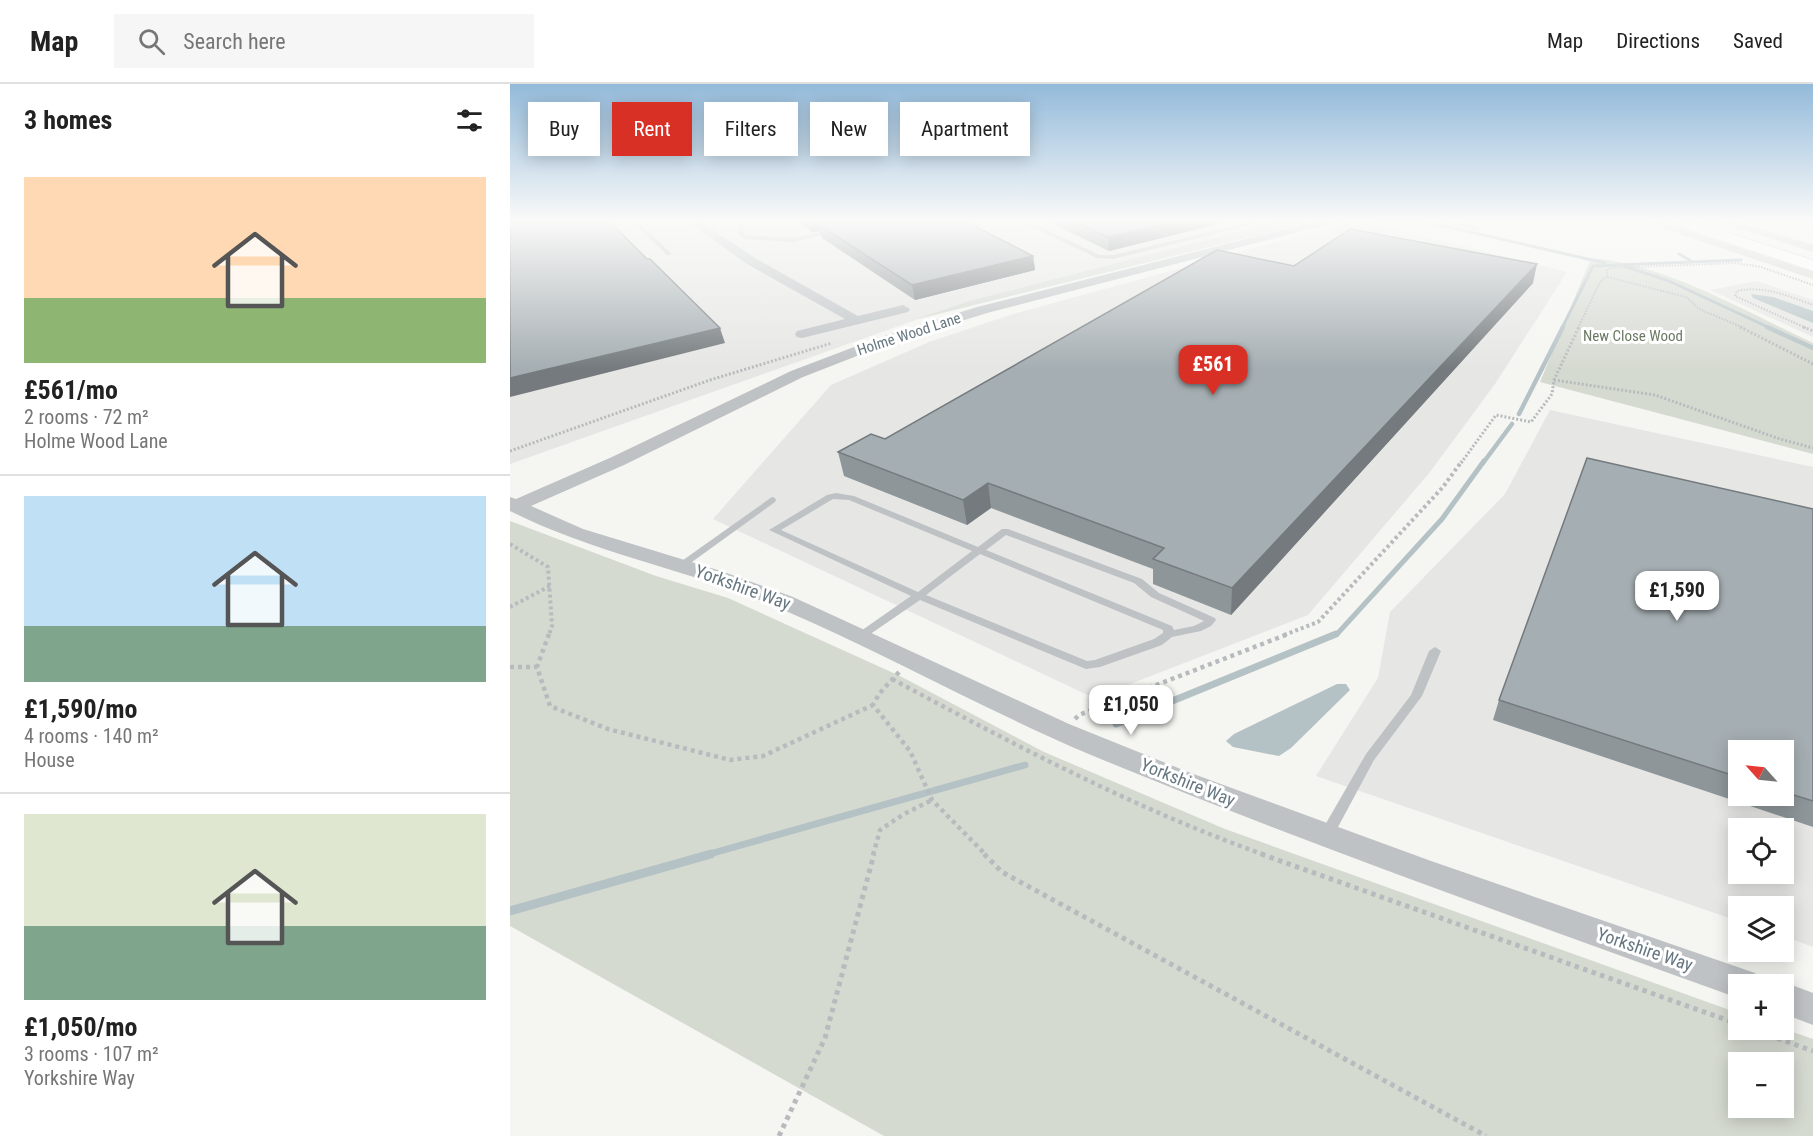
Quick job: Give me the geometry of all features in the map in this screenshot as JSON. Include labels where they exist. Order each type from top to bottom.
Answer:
[{"type":"street","points":[[769,271],[844,312],[856,321]]},
{"type":"street","name":"Holme Wood Lane","points":[[512,504],[618,461],[797,374],[880,342],[982,310],[1133,271]]},
{"type":"street","points":[[802,334],[903,309]]},
{"type":"street","name":"Yorkshire Way","points":[[512,504],[544,520],[591,538],[682,565],[781,599],[862,635],[1062,731],[1326,837],[1728,979]]},
{"type":"street","points":[[1794,1002],[1813,1009]]},
{"type":"lane","points":[[862,635],[919,596],[979,551],[1005,531],[1138,581],[1155,595],[1211,620],[1206,625],[1195,629],[1169,634],[1158,642],[1096,664],[1086,665],[919,596],[774,530],[830,497],[843,496],[979,551],[1168,628],[1169,634]]},
{"type":"lane","points":[[682,565],[772,500]]},
{"type":"lane","points":[[1326,837],[1370,758],[1416,696],[1435,651]]},
{"type":"path","points":[[1607,271],[1607,277]]},
{"type":"path","points":[[1773,271],[1813,285]]},
{"type":"path","points":[[1062,731],[1079,715],[1318,622],[1443,487],[1496,416],[1531,422],[1552,394],[1554,380],[1600,282],[1607,277],[1686,297],[1699,309],[1762,336],[1813,364]]},
{"type":"path","points":[[1813,305],[1766,289],[1747,288],[1737,291],[1735,296],[1813,331]]},
{"type":"path","points":[[510,452],[682,388],[760,362],[840,342]]},
{"type":"path","points":[[1554,380],[1655,395],[1780,439],[1813,447]]},
{"type":"path","points":[[510,544],[548,567],[552,626],[537,667],[550,706],[608,729],[730,760],[763,756],[873,705],[891,679],[913,660]]},
{"type":"path","points":[[510,607],[550,586]]},
{"type":"path","points":[[510,667],[537,667]]},
{"type":"path","points":[[891,679],[1044,761],[1220,839],[1728,1020]]},
{"type":"path","points":[[873,705],[910,751],[932,800],[1002,872],[1486,1136]]},
{"type":"path","points":[[779,1136],[825,1038],[880,830],[904,814],[932,800]]},
{"type":"path","points":[[1782,1040],[1813,1051]]},
{"type":"shaded area","points":[[510,271],[1085,271],[969,301],[510,464]]},
{"type":"shaded area","points":[[1170,271],[1567,272],[1495,384],[1430,472],[1308,615],[1094,698],[713,519],[831,385],[929,342],[1010,315]]},
{"type":"shaded area","points":[[1757,281],[1813,300],[1813,337],[1710,290]]},
{"type":"shaded area","points":[[1751,294],[1773,297],[1813,311],[1813,323],[1753,298]]},
{"type":"shaded area","points":[[1550,410],[1813,467],[1813,947],[1794,940],[1794,896],[1728,896],[1728,918],[1316,776],[1378,678],[1390,612],[1505,494]]},
{"type":"shaded area","points":[[1337,684],[1346,684],[1350,690],[1291,748],[1279,756],[1233,747],[1226,741],[1234,734]]},
{"type":"green space","points":[[1085,271],[1112,271],[914,320],[969,301]]},
{"type":"green space","name":"New Close Wood","points":[[1586,271],[1654,271],[1704,291],[1813,343],[1813,454],[1540,382]]},
{"type":"green space","points":[[1790,271],[1813,272],[1813,279]]},
{"type":"green space","points":[[510,521],[656,576],[728,598],[900,676],[1044,752],[1225,829],[1728,1009],[1728,1040],[1794,1040],[1794,1032],[1813,1039],[1813,1136],[884,1136],[510,926]]},
{"type":"building","points":[[510,271],[662,271],[720,328],[510,378]]},
{"type":"building","points":[[890,271],[970,271],[912,285]]},
{"type":"building","points":[[1180,271],[1530,271],[1232,588],[1153,559],[1164,548],[988,483],[963,500],[838,452],[871,434],[885,439]]},
{"type":"building","points":[[1587,458],[1813,509],[1813,801],[1794,795],[1794,740],[1728,740],[1728,774],[1499,700]]},
{"type":"waterway","points":[[1562,328],[1590,271]]},
{"type":"waterway","points":[[1639,271],[1669,281],[1770,328]]},
{"type":"waterway","points":[[1519,414],[1563,327]]},
{"type":"waterway","points":[[1767,327],[1813,348]]},
{"type":"waterway","points":[[1483,463],[1512,424]]},
{"type":"waterway","points":[[1333,635],[1338,633],[1442,519],[1484,461]]},
{"type":"waterway","points":[[1116,724],[1336,634]]},
{"type":"waterway","points":[[706,855],[1025,765]]},
{"type":"waterway","points":[[510,911],[711,854]]}]
